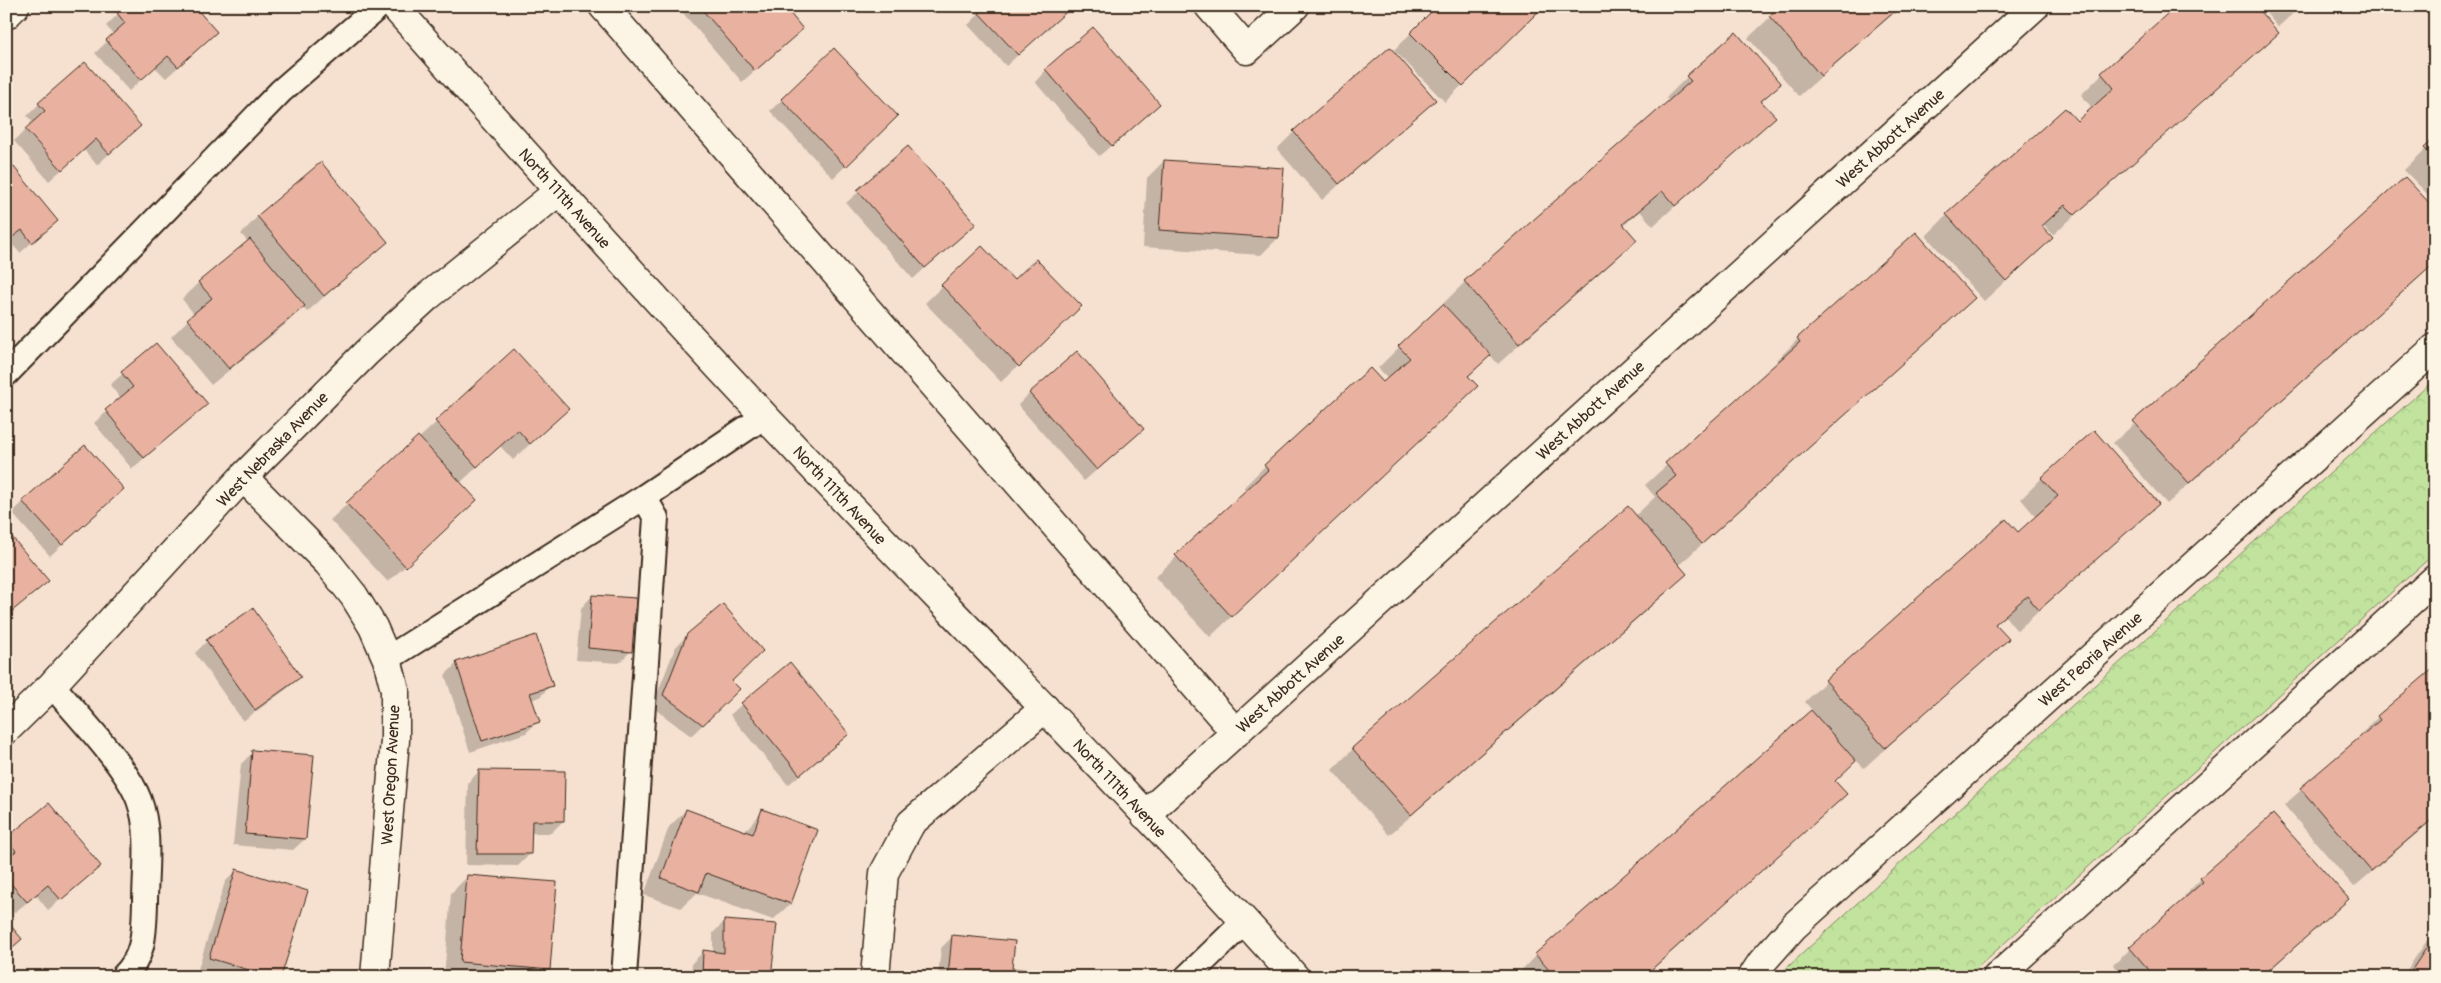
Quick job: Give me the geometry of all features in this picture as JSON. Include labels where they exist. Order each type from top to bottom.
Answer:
[{"type":"street","points":[[6,15],[15,6]]},
{"type":"street","name":"North 111th Avenue","points":[[394,6],[559,191],[765,416],[1045,708],[1295,977]]},
{"type":"street","points":[[603,6],[1236,733]]},
{"type":"street","points":[[1209,6],[1247,50],[1295,6]]},
{"type":"street","name":"West Abbott Avenue","points":[[1145,815],[2035,6]]},
{"type":"street","name":"West Nebraska Avenue","points":[[6,730],[52,685],[243,477],[367,352],[427,297],[559,191]]},
{"type":"street","name":"West Peoria Avenue","points":[[1752,977],[1762,962],[1794,926],[2435,348]]},
{"type":"street","name":"West Oregon Avenue","points":[[243,477],[328,563],[349,589],[373,627],[387,659],[395,690],[395,740],[375,977]]},
{"type":"street","points":[[1997,977],[2435,579]]},
{"type":"street","points":[[875,977],[884,873],[911,823],[1045,708]]},
{"type":"lane","points":[[6,374],[281,91],[379,6]]},
{"type":"lane","points":[[387,659],[644,498],[765,416]]},
{"type":"lane","points":[[624,977],[656,518],[644,498]]},
{"type":"lane","points":[[52,685],[108,753],[139,801],[146,834],[142,948],[134,967],[124,977]]},
{"type":"lane","points":[[1187,977],[1245,921]]},
{"type":"green space","points":[[2435,379],[2435,553],[1967,977],[1777,977],[2045,730]]},
{"type":"building","points":[[125,6],[194,6],[217,32],[178,67],[168,56],[141,80],[106,40],[125,23],[117,13]]},
{"type":"building","points":[[699,6],[784,6],[803,29],[755,71]]},
{"type":"building","points":[[987,6],[1073,6],[1018,55],[979,13]]},
{"type":"building","points":[[1437,6],[1544,6],[1463,86],[1410,33]]},
{"type":"building","points":[[1780,6],[1901,6],[1821,76],[1769,16]]},
{"type":"building","points":[[2176,6],[2255,6],[2279,33],[2075,215],[2065,205],[2042,226],[2053,238],[2006,281],[1946,214],[2065,108],[2077,121],[2114,88],[2101,73]]},
{"type":"building","points":[[1093,27],[1160,104],[1112,146],[1045,69]]},
{"type":"building","points":[[1736,32],[1781,84],[1761,101],[1776,117],[1675,206],[1662,191],[1623,224],[1637,240],[1519,344],[1464,281],[1691,81],[1686,76]]},
{"type":"building","points":[[1390,47],[1436,100],[1339,184],[1293,131]]},
{"type":"building","points":[[834,48],[898,116],[846,167],[781,99]]},
{"type":"building","points":[[85,62],[141,126],[109,154],[96,139],[62,170],[25,129],[45,111],[38,103]]},
{"type":"building","points":[[2435,138],[2435,159],[2424,148]]},
{"type":"building","points":[[908,146],[976,224],[925,268],[857,190]]},
{"type":"building","points":[[1164,160],[1284,168],[1279,238],[1159,230]]},
{"type":"building","points":[[9,161],[58,221],[32,243],[22,230],[6,242],[6,163]]},
{"type":"building","points":[[321,162],[388,242],[324,296],[257,216]]},
{"type":"building","points":[[2405,177],[2435,209],[2435,263],[2189,483],[2133,421]]},
{"type":"building","points":[[1916,232],[1975,298],[1702,544],[1656,493],[1676,476],[1665,463],[1800,342],[1797,338]]},
{"type":"building","points":[[250,239],[305,306],[229,369],[187,319],[212,298],[198,282]]},
{"type":"building","points":[[982,246],[1014,280],[1036,259],[1082,306],[1019,367],[941,285]]},
{"type":"building","points":[[1443,304],[1491,355],[1468,376],[1478,386],[1232,617],[1175,555],[1268,470],[1264,465],[1370,368],[1383,382],[1410,358],[1398,346]]},
{"type":"building","points":[[156,343],[208,404],[144,458],[105,410],[133,387],[121,372]]},
{"type":"building","points":[[514,349],[569,409],[530,444],[518,430],[477,467],[435,421]]},
{"type":"building","points":[[1077,351],[1144,429],[1097,470],[1029,393]]},
{"type":"building","points":[[2094,430],[2159,504],[2039,610],[2027,596],[1995,624],[2009,639],[1885,748],[1825,680],[2006,519],[2018,532],[2058,496],[2041,478]]},
{"type":"building","points":[[418,436],[477,500],[406,567],[346,503]]},
{"type":"building","points":[[85,445],[124,489],[62,545],[22,501]]},
{"type":"building","points":[[1628,506],[1687,574],[1411,815],[1352,748]]},
{"type":"building","points":[[6,530],[49,581],[6,616]]},
{"type":"building","points":[[592,595],[636,598],[632,652],[588,648]]},
{"type":"building","points":[[723,604],[763,651],[732,681],[740,689],[703,725],[663,695],[687,634]]},
{"type":"building","points":[[253,608],[301,677],[255,710],[206,640]]},
{"type":"building","points":[[536,635],[553,686],[530,693],[540,722],[482,741],[456,662]]},
{"type":"building","points":[[790,662],[849,734],[800,775],[741,703]]},
{"type":"building","points":[[2435,667],[2435,817],[2371,871],[2300,788],[2380,720],[2377,716]]},
{"type":"building","points":[[1811,710],[1856,761],[1835,781],[1847,794],[1643,977],[1555,977],[1535,954]]},
{"type":"building","points":[[252,750],[314,755],[306,839],[245,834]]},
{"type":"building","points":[[479,770],[565,771],[564,821],[532,821],[531,854],[477,854]]},
{"type":"building","points":[[49,803],[101,866],[61,900],[48,885],[27,902],[6,878],[6,859],[16,851],[6,838]]},
{"type":"building","points":[[686,809],[753,834],[762,809],[818,830],[791,904],[706,873],[699,892],[661,878]]},
{"type":"building","points":[[2273,814],[2349,899],[2261,977],[2155,977],[2129,947],[2203,882],[2200,878]]},
{"type":"building","points":[[236,869],[308,891],[281,977],[272,977],[209,958]]},
{"type":"building","points":[[467,875],[557,882],[550,970],[460,962]]},
{"type":"building","points":[[6,920],[22,939],[6,953]]},
{"type":"building","points":[[724,920],[777,924],[771,977],[702,977],[703,950],[724,953]]},
{"type":"building","points":[[952,935],[1015,941],[1012,968],[1037,971],[1037,977],[948,977]]},
{"type":"building","points":[[2435,935],[2435,977],[2407,977]]}]
